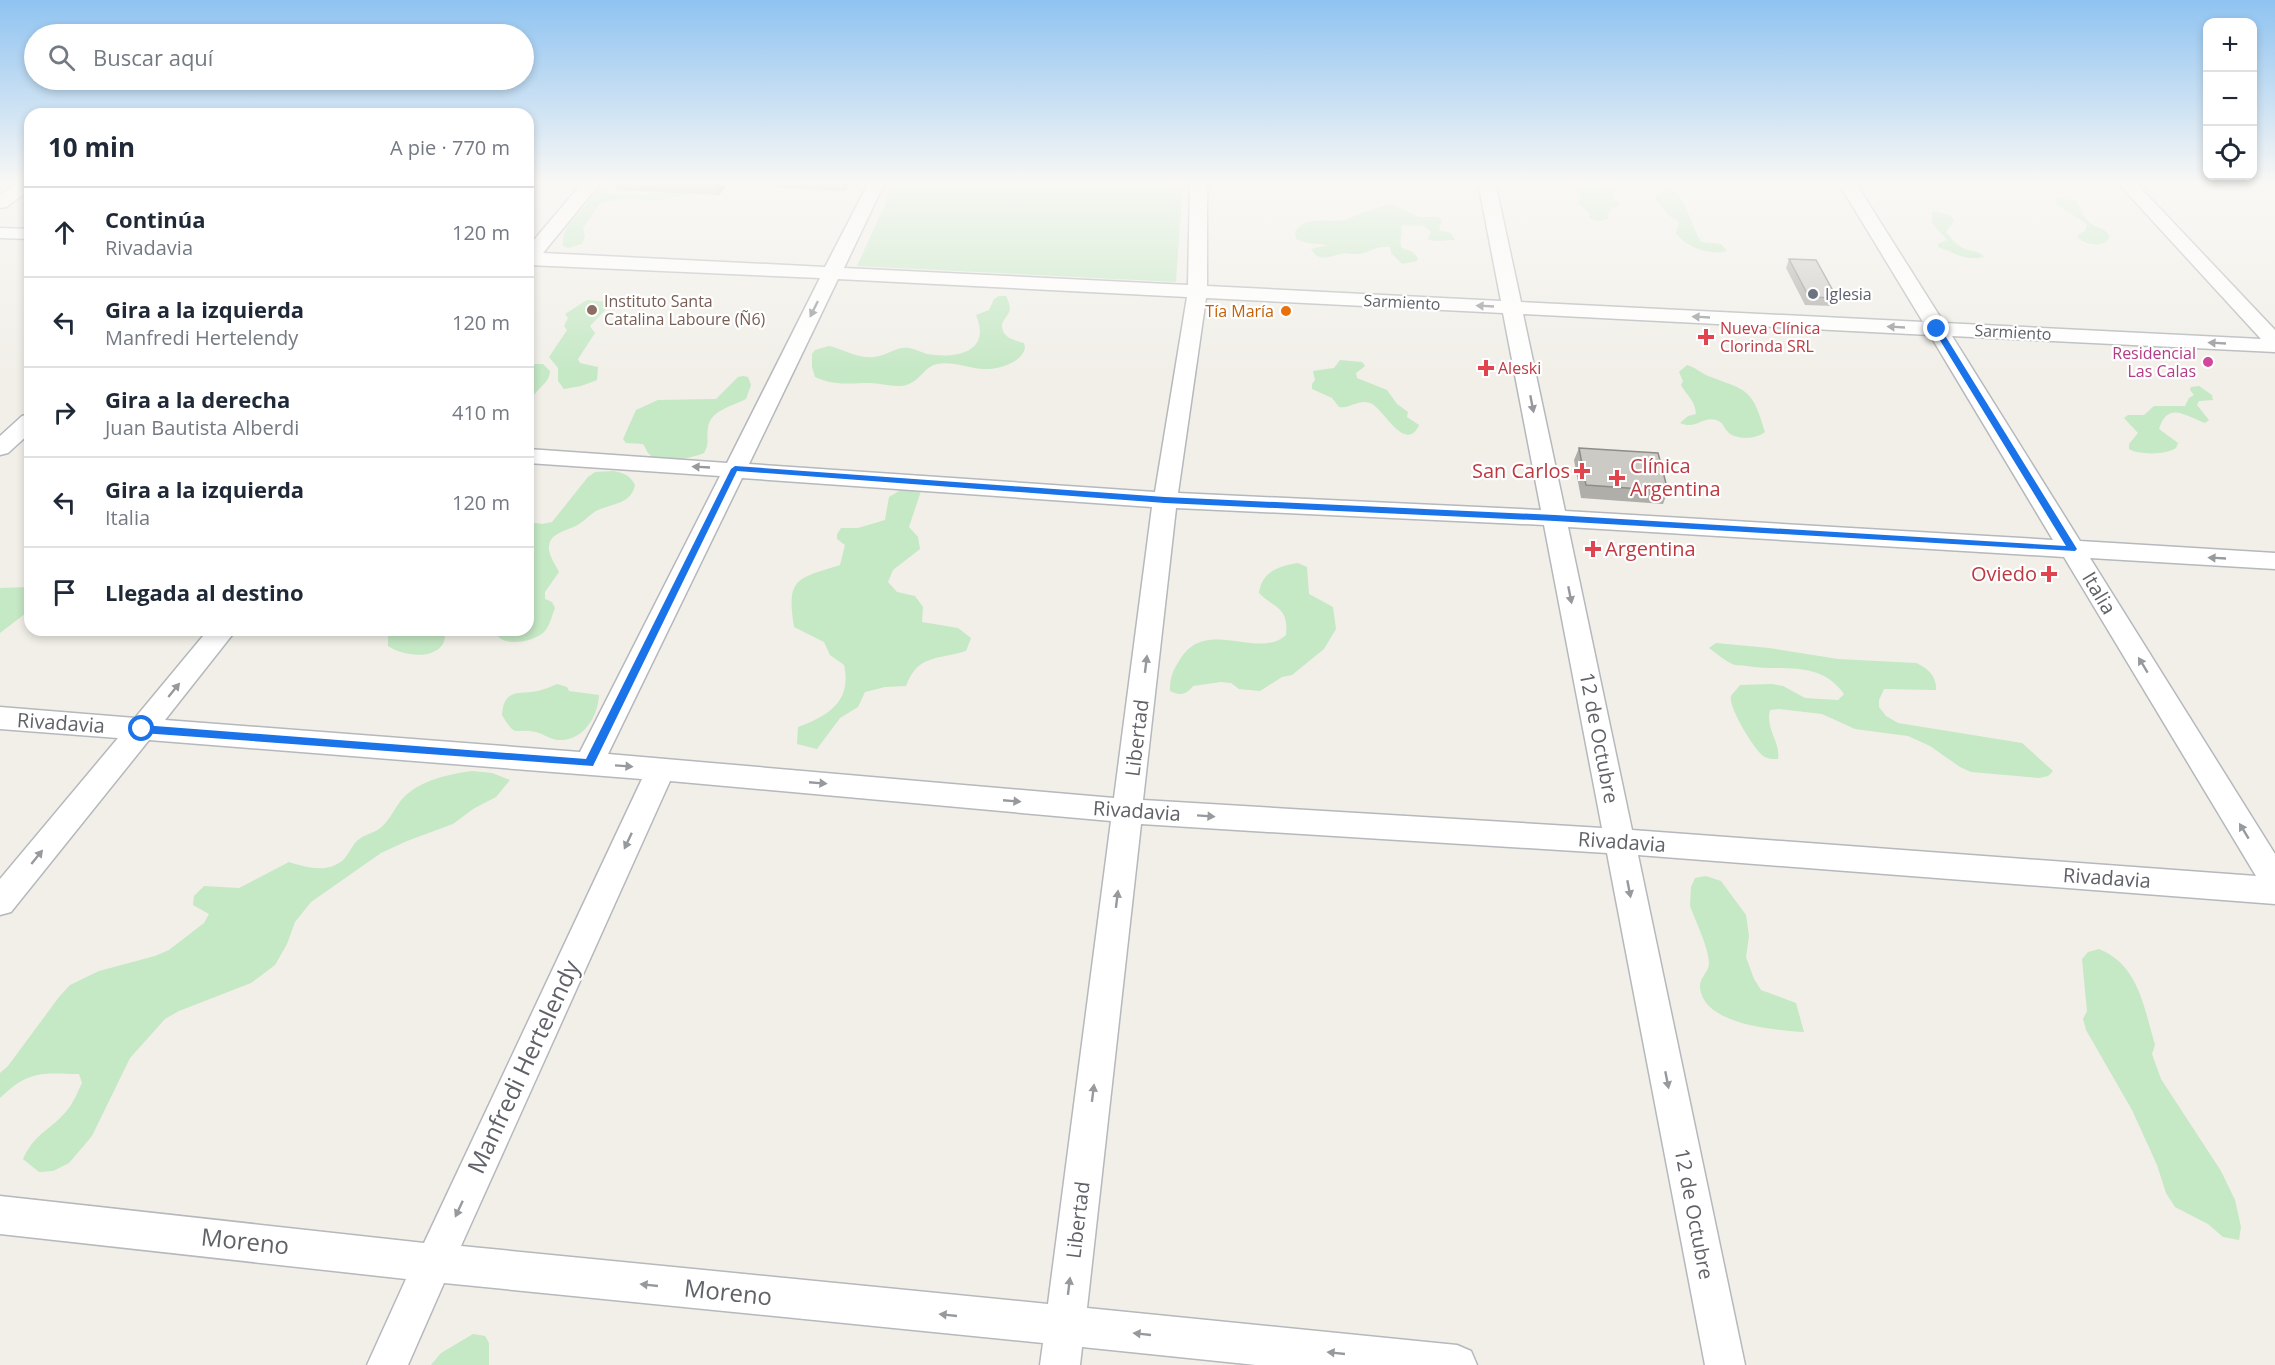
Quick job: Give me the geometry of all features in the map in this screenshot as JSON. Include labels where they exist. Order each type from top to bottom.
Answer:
[{"type":"street","points":[[589,763],[845,246]]},
{"type":"street","name":"Libertad","points":[[1059,1365],[1165,500],[1197,292],[1198,246]]},
{"type":"street","name":"12 de Octubre","points":[[1500,246],[1725,1365]]},
{"type":"street","name":"Italia","points":[[1886,246],[2275,881]]},
{"type":"street","points":[[2185,246],[2275,344]]},
{"type":"street","name":"Sarmiento","points":[[534,259],[2275,344]]},
{"type":"street","points":[[0,424],[24,424]]},
{"type":"street","points":[[0,448],[24,427]]},
{"type":"street","points":[[534,456],[1165,500],[1555,518],[2275,561]]},
{"type":"street","points":[[0,902],[218,636]]},
{"type":"street","name":"Rivadavia","points":[[0,718],[661,768],[1128,811],[1619,841],[2275,891]]},
{"type":"street","name":"Manfredi Hertelendy","points":[[387,1365],[661,768]]},
{"type":"street","name":"Moreno","points":[[0,1215],[434,1263],[1457,1365]]},
{"type":"green space","points":[[866,246],[1179,246],[1176,282],[857,266]]},
{"type":"green space","points":[[1325,246],[1401,246],[1413,252],[1418,258],[1417,261],[1402,264],[1391,253],[1390,247],[1377,248],[1359,254],[1342,253],[1324,258],[1317,256],[1311,249]]},
{"type":"green space","points":[[1692,246],[1722,246],[1727,251],[1706,251]]},
{"type":"green space","points":[[1960,246],[1984,257],[1960,256],[1938,247]]},
{"type":"green space","points":[[1006,296],[1010,306],[1002,324],[1003,332],[1012,339],[1024,343],[1023,353],[1014,362],[983,369],[948,363],[937,364],[914,381],[901,386],[835,383],[815,377],[812,354],[815,350],[829,346],[868,357],[905,348],[927,354],[959,354],[975,345],[979,337],[980,328],[976,315],[989,310],[994,299]]},
{"type":"green space","points":[[587,300],[608,302],[609,306],[590,326],[595,333],[578,359],[580,363],[598,367],[597,380],[564,389],[558,381],[558,368],[549,357],[567,330],[564,326],[568,318],[565,314]]},
{"type":"green space","points":[[1340,360],[1362,362],[1365,366],[1356,373],[1357,378],[1387,390],[1397,404],[1408,412],[1407,417],[1419,425],[1413,433],[1407,435],[1401,432],[1370,403],[1362,402],[1339,407],[1332,398],[1312,389],[1315,380],[1313,371],[1334,368]]},
{"type":"green space","points":[[543,364],[550,371],[546,382],[534,395],[534,365]]},
{"type":"green space","points":[[1687,365],[1747,393],[1756,407],[1765,432],[1757,436],[1742,438],[1729,433],[1721,422],[1716,420],[1711,419],[1691,425],[1680,423],[1688,416],[1696,414],[1692,402],[1681,385],[1683,381],[1679,372]]},
{"type":"green space","points":[[738,377],[748,377],[751,385],[746,399],[723,409],[713,417],[708,428],[704,453],[692,457],[662,460],[651,456],[643,444],[626,443],[623,439],[636,410],[658,400],[716,399]]},
{"type":"green space","points":[[2199,386],[2212,395],[2213,400],[2199,401],[2197,405],[2209,420],[2205,423],[2179,413],[2167,415],[2159,429],[2178,443],[2176,448],[2153,453],[2129,449],[2129,444],[2138,433],[2124,418],[2128,415],[2144,415],[2154,406],[2185,406],[2189,398],[2194,395],[2190,390],[2191,387]]},
{"type":"green space","points":[[613,471],[626,475],[635,485],[633,491],[621,502],[595,511],[579,524],[551,539],[549,550],[559,572],[545,592],[545,599],[552,602],[555,608],[550,623],[547,629],[537,637],[526,641],[514,642],[502,639],[498,636],[534,636],[534,523],[552,522],[588,477],[595,472]]},
{"type":"green space","points":[[904,488],[921,491],[909,527],[918,537],[920,549],[893,570],[888,582],[897,592],[915,596],[923,607],[922,622],[958,628],[971,638],[966,651],[923,663],[916,668],[906,686],[885,687],[865,692],[858,707],[840,718],[817,749],[797,744],[798,727],[819,718],[836,705],[845,688],[846,678],[844,665],[830,655],[824,642],[794,627],[792,598],[794,589],[804,578],[840,565],[845,545],[837,539],[841,528],[858,528],[885,520],[889,497]]},
{"type":"green space","points":[[1298,563],[1307,567],[1309,594],[1333,607],[1336,629],[1324,649],[1292,675],[1282,677],[1260,691],[1239,689],[1231,683],[1221,682],[1193,686],[1183,694],[1170,691],[1172,675],[1179,661],[1190,648],[1203,641],[1217,639],[1261,644],[1274,642],[1286,635],[1283,614],[1259,593],[1264,580],[1272,571]]},
{"type":"green space","points":[[24,587],[24,615],[0,633],[0,588]]},
{"type":"green space","points":[[388,636],[445,636],[443,644],[432,653],[408,654],[388,646]]},
{"type":"green space","points":[[1716,643],[1769,648],[1838,659],[1916,663],[1931,674],[1936,690],[1884,689],[1879,700],[1879,707],[1886,716],[1898,723],[2022,743],[2053,771],[2048,776],[2039,778],[1971,772],[1930,746],[1908,736],[1855,729],[1822,714],[1779,709],[1770,710],[1769,717],[1778,759],[1767,758],[1753,744],[1733,709],[1731,696],[1740,685],[1783,686],[1805,698],[1838,700],[1844,694],[1834,683],[1811,671],[1734,665],[1709,648]]},
{"type":"green space","points":[[557,684],[567,687],[569,691],[599,695],[596,711],[582,732],[568,739],[559,740],[536,732],[516,731],[511,728],[502,715],[503,706],[510,696],[538,691]]},
{"type":"green space","points":[[472,771],[492,773],[510,780],[496,797],[473,809],[453,824],[381,853],[311,902],[295,922],[287,944],[275,965],[251,983],[179,1011],[165,1019],[130,1058],[92,1136],[69,1163],[53,1171],[39,1172],[23,1159],[33,1142],[68,1109],[82,1083],[79,1074],[36,1075],[19,1082],[0,1098],[0,1073],[8,1066],[70,985],[99,971],[169,950],[204,923],[209,914],[193,905],[194,896],[204,886],[239,888],[289,862],[311,868],[325,868],[339,863],[358,840],[383,825],[411,791],[436,779]]},
{"type":"green space","points":[[1706,876],[1721,881],[1746,915],[1749,936],[1746,957],[1754,979],[1761,990],[1796,1003],[1804,1032],[1759,1027],[1727,1018],[1704,1000],[1700,984],[1709,963],[1704,942],[1690,906],[1691,887],[1695,878]]},
{"type":"green space","points":[[2099,949],[2112,956],[2123,966],[2138,989],[2155,1045],[2152,1054],[2161,1079],[2221,1171],[2235,1200],[2241,1227],[2239,1240],[2223,1237],[2208,1224],[2175,1207],[2166,1193],[2157,1165],[2132,1110],[2086,1030],[2083,1019],[2087,1011],[2082,959],[2088,952]]},
{"type":"green space","points":[[473,1334],[485,1336],[489,1343],[489,1365],[431,1365],[441,1353]]},
{"type":"building","points":[[1789,259],[1816,260],[1837,298],[1809,297]]},
{"type":"building","points":[[1579,448],[1658,453],[1668,491],[1586,485]]},
{"type":"place","name":"Iglesia","points":[[1813,294]]},
{"type":"place","name":"Instituto Santa Catalina Laboure (Ñ6)","points":[[592,310]]},
{"type":"place","name":"Tía María","points":[[1286,311]]},
{"type":"place","name":"Nueva Clínica Clorinda SRL","points":[[1706,337]]},
{"type":"place","name":"Residencial Las Calas","points":[[2208,362]]},
{"type":"place","name":"Aleski","points":[[1486,368]]},
{"type":"place","name":"San Carlos","points":[[1582,471]]},
{"type":"place","name":"Clínica Argentina","points":[[1617,478]]},
{"type":"place","name":"Argentina","points":[[1593,549]]},
{"type":"place","name":"Oviedo","points":[[2049,574]]},
{"type":"route","points":[[142,729],[589,763],[735,469],[1165,500],[1555,518],[2072,549],[1937,329]]}]
